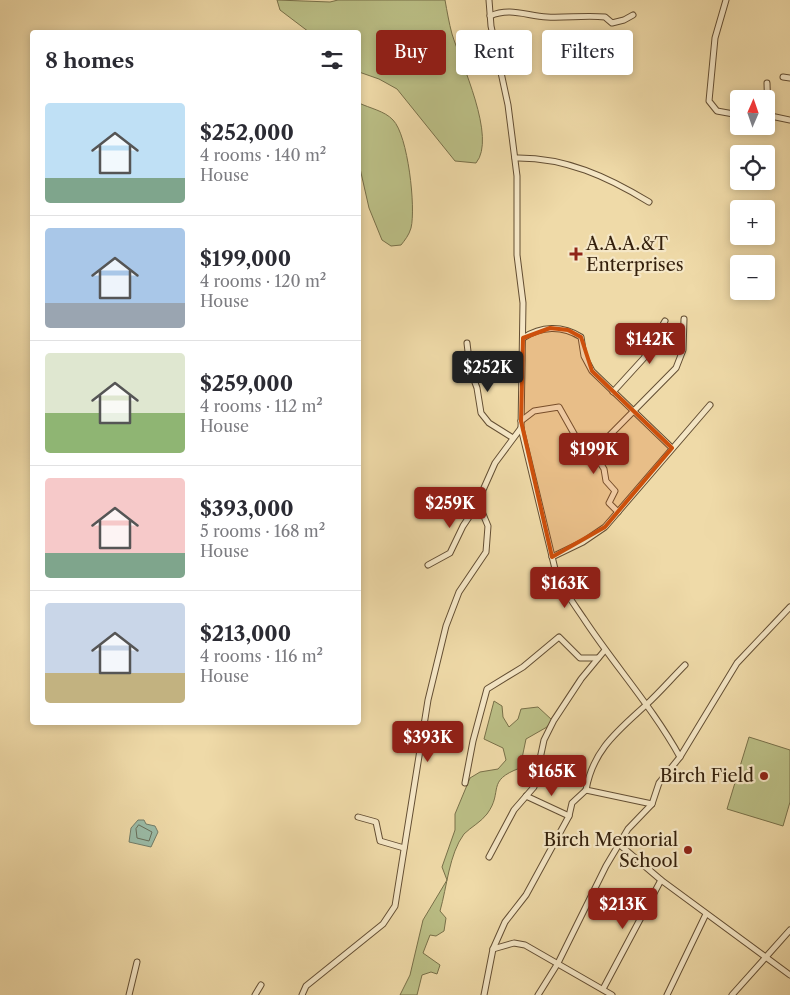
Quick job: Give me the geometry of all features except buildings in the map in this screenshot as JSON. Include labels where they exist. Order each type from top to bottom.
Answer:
[{"type":"street","points":[[489,0],[490,16],[508,105],[518,193],[517,255],[523,303],[521,428],[552,557],[561,586],[605,650],[666,730],[680,757]]},
{"type":"street","points":[[726,0],[715,38],[708,101],[717,111],[730,113]]},
{"type":"street","points":[[490,16],[500,12],[521,12],[544,17],[605,17],[612,23],[633,15]]},
{"type":"street","points":[[782,77],[790,78]]},
{"type":"street","points":[[767,83],[767,90]]},
{"type":"street","points":[[775,117],[790,120]]},
{"type":"street","points":[[515,158],[542,159],[583,168],[617,182],[649,202]]},
{"type":"street","points":[[592,450],[606,440],[632,411],[666,380],[681,359],[684,319]]},
{"type":"street","points":[[612,392],[644,358],[665,321]]},
{"type":"street","points":[[523,338],[532,332],[550,328],[568,330],[581,337],[588,366],[612,392],[672,448]]},
{"type":"street","points":[[467,343],[470,369],[477,388],[481,413],[489,423],[513,438]]},
{"type":"street","points":[[552,557],[596,534],[618,512],[710,405]]},
{"type":"street","points":[[521,421],[534,411],[559,407],[577,438],[592,450],[604,469],[606,481],[614,489],[609,503],[618,512]]},
{"type":"street","points":[[302,995],[306,986],[383,924],[392,912],[396,902],[428,700],[446,626],[460,592],[482,558],[488,542],[488,526],[480,507],[483,490],[495,463],[521,428]]},
{"type":"street","points":[[428,565],[450,553],[463,526],[473,511],[480,507]]},
{"type":"street","points":[[538,995],[558,963],[606,866],[628,829],[652,804],[659,783],[680,757],[737,663],[790,607]]},
{"type":"street","points":[[465,783],[485,694],[491,686],[523,667],[559,637],[580,658],[598,658]]},
{"type":"street","points":[[489,858],[514,810],[531,792],[536,783],[540,753],[549,729],[581,679],[605,650]]},
{"type":"street","points":[[484,995],[493,949],[508,915],[526,895],[569,816],[572,803],[586,790],[593,765],[621,725],[647,704],[685,665]]},
{"type":"street","points":[[586,790],[652,804]]},
{"type":"street","points":[[526,796],[569,816]]},
{"type":"street","points":[[358,817],[376,822],[380,840],[404,848]]},
{"type":"street","points":[[620,845],[661,880],[790,975]]},
{"type":"street","points":[[603,989],[661,880]]},
{"type":"street","points":[[667,995],[706,914]]},
{"type":"street","points":[[732,995],[790,930]]},
{"type":"street","points":[[493,949],[514,943],[525,945],[612,995]]},
{"type":"street","points":[[129,995],[137,962]]},
{"type":"street","points":[[255,995],[261,985]]},
{"type":"highlighted area","points":[[550,328],[568,330],[581,337],[592,371],[672,448],[605,527],[552,557],[521,421],[523,338]]},
{"type":"green space","points":[[277,0],[330,2],[338,0],[445,0],[456,45],[456,75],[467,75],[480,119],[481,151],[476,163],[455,161],[397,89],[379,79],[361,73],[361,30],[306,30],[280,10]]},
{"type":"green space","points":[[361,104],[390,117],[398,128],[403,140],[410,172],[412,218],[410,231],[401,245],[391,246],[382,240],[369,208],[361,173]]},
{"type":"green space","points":[[494,701],[502,706],[503,717],[509,727],[518,719],[521,709],[538,707],[552,720],[547,727],[526,739],[520,768],[502,777],[492,806],[487,814],[464,834],[459,842],[452,861],[440,911],[446,918],[444,931],[436,936],[430,935],[423,953],[440,965],[437,974],[431,972],[422,975],[417,995],[400,995],[410,975],[423,920],[447,880],[442,867],[455,830],[455,814],[470,778],[480,772],[498,769],[506,760],[503,748],[484,739]]},
{"type":"green space","name":"Birch Field","points":[[749,737],[790,750],[790,802],[783,826],[727,809]]},
{"type":"water","points":[[138,820],[144,820],[146,824],[155,826],[158,832],[151,847],[129,842],[131,828]]},
{"type":"place","name":"A.A.A.&T Enterprises","points":[[576,254]]},
{"type":"place","name":"Birch Field","points":[[764,776]]},
{"type":"place","name":"Birch Memorial School","points":[[688,850]]}]
